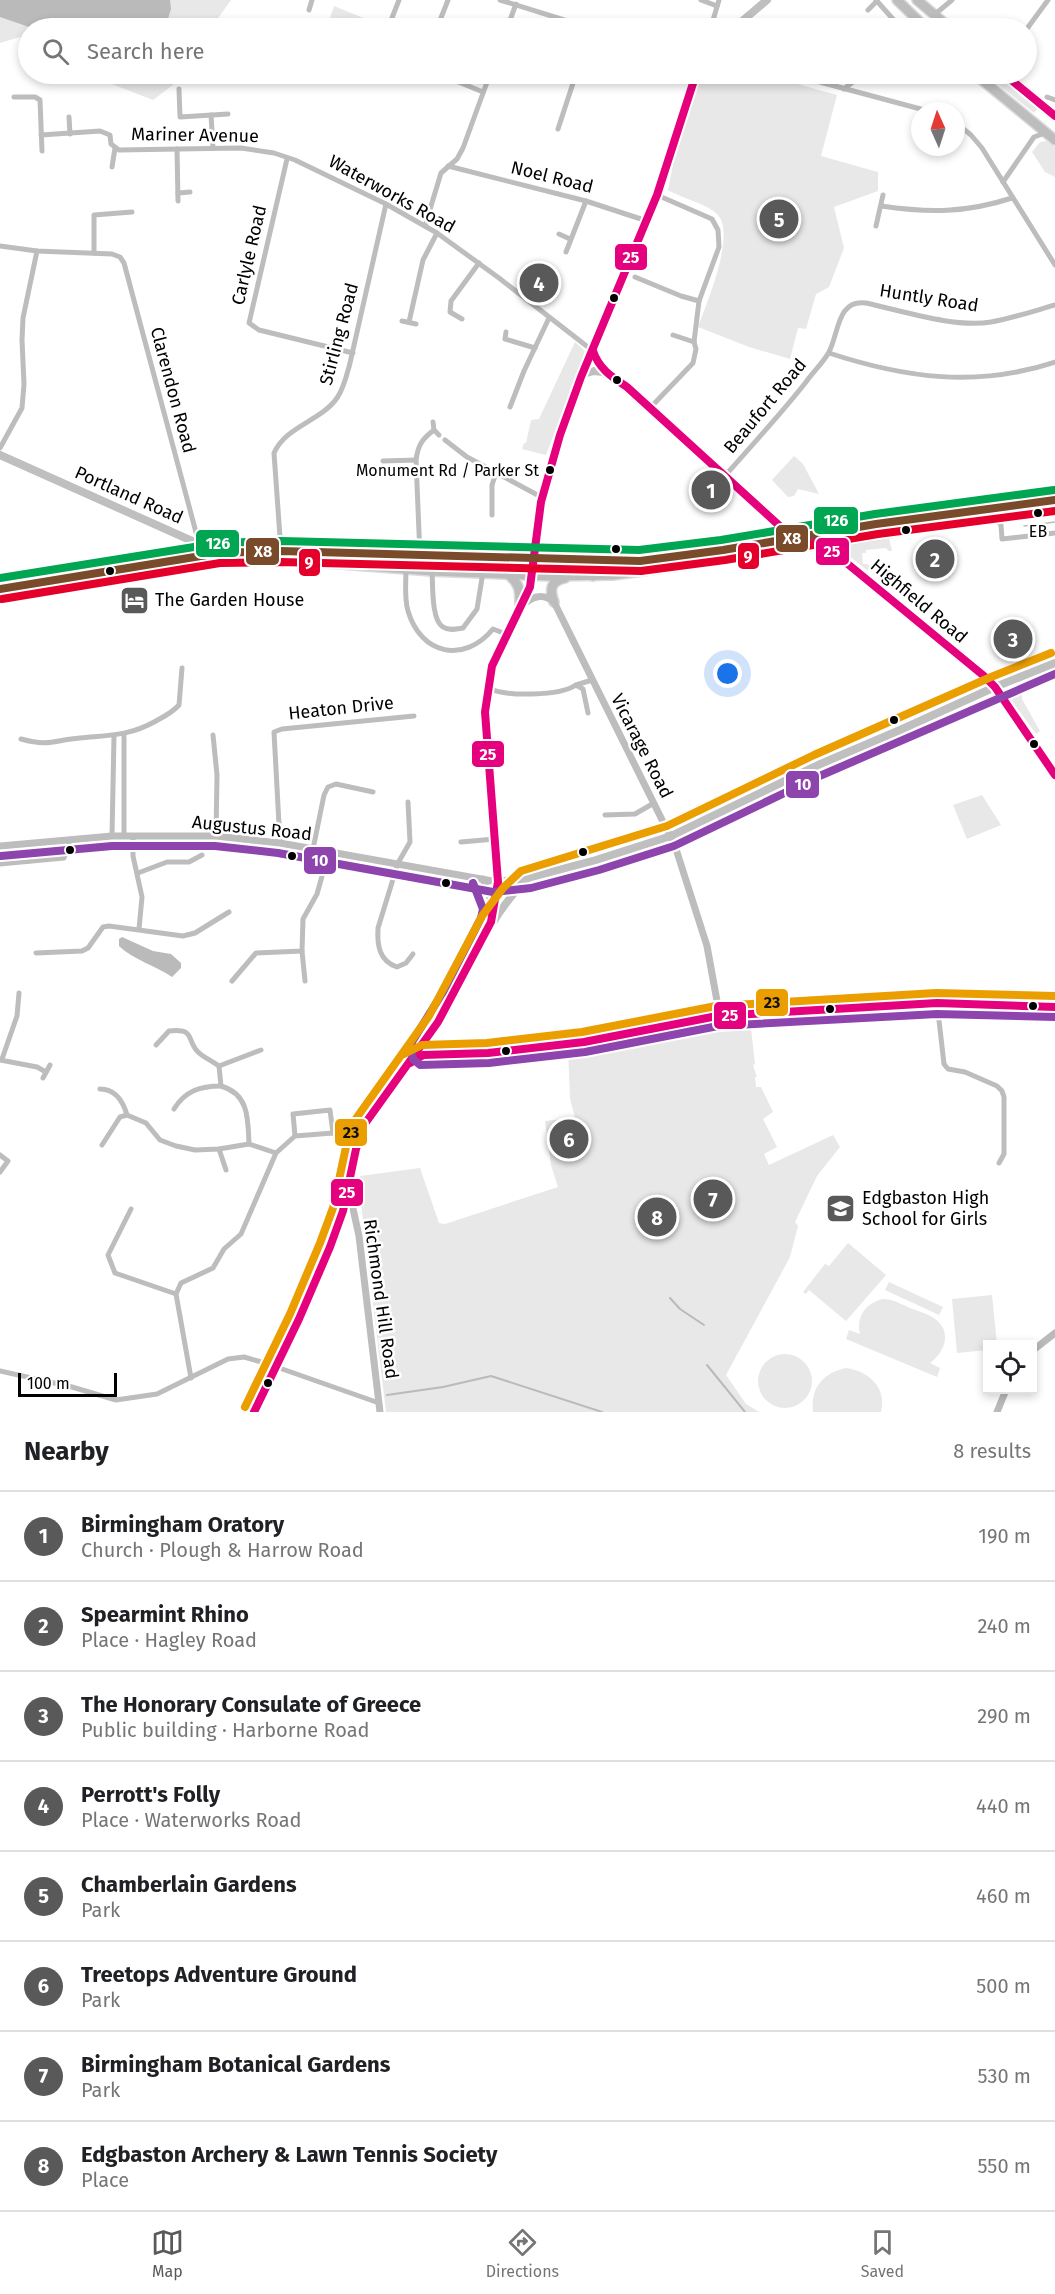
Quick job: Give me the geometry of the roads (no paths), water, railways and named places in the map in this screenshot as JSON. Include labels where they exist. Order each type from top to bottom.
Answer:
[{"type":"highway","points":[[898,0],[914,18]]},
{"type":"highway","points":[[917,0],[938,18]]},
{"type":"highway","points":[[987,84],[1055,140]]},
{"type":"highway","points":[[1016,84],[1055,116]]},
{"type":"highway","points":[[147,566],[247,561],[324,561],[432,571],[593,576],[642,572],[876,524],[1055,501]]},
{"type":"highway","points":[[0,589],[219,553],[281,551],[640,561],[797,541],[821,542],[1055,509]]},
{"type":"highway","points":[[842,559],[843,539]]},
{"type":"highway","points":[[422,556],[432,565],[432,571]]},
{"type":"highway","points":[[532,559],[552,567],[580,568],[593,576]]},
{"type":"highway","points":[[640,561],[642,572]]},
{"type":"highway","points":[[507,573],[516,580],[520,591],[520,608]]},
{"type":"highway","points":[[554,602],[550,589],[552,585],[556,580],[573,576]]},
{"type":"main road","points":[[746,18],[767,0]]},
{"type":"main road","points":[[492,922],[495,839],[485,712],[492,666],[530,587],[533,575],[532,559],[543,498],[560,435],[582,374],[657,195],[693,84]]},
{"type":"main road","points":[[593,351],[595,361],[603,372],[627,387],[797,541]]},
{"type":"main road","points":[[582,374],[594,371],[603,372]]},
{"type":"main road","name":"Portland Road","points":[[0,454],[219,553],[247,561]]},
{"type":"main road","name":"Highfield Road","points":[[821,542],[995,687],[1055,776]]},
{"type":"main road","points":[[492,879],[528,878],[596,860],[671,836],[818,765],[1055,663]]},
{"type":"main road","points":[[254,1412],[307,1303],[340,1221],[349,1190],[357,1139],[373,1110],[422,1051],[492,922],[510,895],[528,878]]},
{"type":"main road","points":[[422,1051],[488,1053],[584,1042],[717,1016],[937,1003],[1055,1007]]},
{"type":"street","points":[[309,10],[312,0]]},
{"type":"street","points":[[392,18],[399,0]]},
{"type":"street","points":[[441,18],[448,0]]},
{"type":"street","points":[[500,0],[521,3],[562,18]]},
{"type":"street","points":[[701,0],[718,3],[714,18]]},
{"type":"street","points":[[934,15],[952,0]]},
{"type":"street","points":[[1035,18],[1048,0]]},
{"type":"street","points":[[867,10],[876,1],[892,18]]},
{"type":"street","points":[[513,18],[521,3]]},
{"type":"street","points":[[463,84],[483,92]]},
{"type":"street","points":[[425,226],[441,173],[457,159],[486,84]]},
{"type":"street","points":[[558,129],[573,84]]},
{"type":"street","points":[[826,84],[911,107]]},
{"type":"street","points":[[844,89],[850,84]]},
{"type":"street","points":[[179,89],[180,117],[228,114]]},
{"type":"street","points":[[14,97],[35,97],[40,100],[42,152]]},
{"type":"street","points":[[1047,97],[1055,100]]},
{"type":"street","points":[[211,115],[213,148]]},
{"type":"street","points":[[69,117],[70,134]]},
{"type":"street","name":"Mariner Avenue","points":[[41,135],[100,130],[110,135],[111,144],[119,150],[256,149],[287,159]]},
{"type":"street","points":[[965,130],[971,135],[1003,182],[1055,265]]},
{"type":"street","points":[[1003,182],[1034,137],[1045,133]]},
{"type":"street","points":[[112,167],[115,148]]},
{"type":"street","points":[[177,149],[178,201]]},
{"type":"street","name":"Waterworks Road","points":[[287,159],[295,160],[387,204],[437,233],[593,351]]},
{"type":"street","name":"Carlyle Road","points":[[287,159],[249,323],[259,330],[353,353]]},
{"type":"street","name":"Noel Road","points":[[448,166],[586,201],[647,221]]},
{"type":"street","points":[[178,193],[190,192]]},
{"type":"street","points":[[650,408],[693,363],[699,300],[720,242],[717,227],[712,219],[657,195]]},
{"type":"street","points":[[876,226],[883,195]]},
{"type":"street","points":[[881,206],[915,211],[960,210],[985,207],[1012,198]]},
{"type":"street","points":[[566,252],[586,201]]},
{"type":"street","name":"Stirling Road","points":[[281,551],[274,453],[283,440],[328,408],[338,397],[353,353],[387,204]]},
{"type":"street","points":[[0,246],[94,253],[94,215],[132,212]]},
{"type":"street","points":[[402,321],[412,323],[423,260],[437,233]]},
{"type":"street","points":[[559,234],[570,238]]},
{"type":"street","points":[[0,448],[22,408],[23,318],[37,250]]},
{"type":"street","name":"Clarendon Road","points":[[94,253],[115,255],[120,257],[124,263],[197,536]]},
{"type":"street","points":[[462,319],[450,312],[451,301],[479,263]]},
{"type":"street","points":[[635,277],[681,296],[699,300]]},
{"type":"street","name":"Huntly Road","points":[[829,353],[843,312],[856,303],[964,322],[990,322],[1055,305]]},
{"type":"street","points":[[510,407],[549,318]]},
{"type":"street","points":[[506,332],[505,339],[535,348]]},
{"type":"street","points":[[673,334],[694,342]]},
{"type":"street","points":[[829,353],[904,374],[946,378],[1011,373],[1055,362]]},
{"type":"street","name":"Beaufort Road","points":[[724,477],[782,412],[829,353]]},
{"type":"street","points":[[432,422],[434,430],[458,451],[543,498]]},
{"type":"street","points":[[422,556],[416,460],[422,439],[434,430]]},
{"type":"street","points":[[383,461],[416,460]]},
{"type":"street","points":[[492,515],[492,485],[496,473]]},
{"type":"street","points":[[1007,515],[1001,525],[1002,539],[1055,533]]},
{"type":"street","points":[[994,517],[1001,525]]},
{"type":"street","points":[[406,569],[408,611],[424,638],[433,645],[455,652],[470,648],[493,629],[506,634]]},
{"type":"street","points":[[432,571],[438,622],[444,628],[453,630],[462,628],[477,609],[483,572]]},
{"type":"street","points":[[520,608],[537,596],[548,597],[554,602]]},
{"type":"street","name":"Vicarage Road","points":[[554,602],[671,836],[707,946],[717,1016]]},
{"type":"street","points":[[21,739],[38,743],[56,743],[78,738],[114,736],[139,730],[178,705],[182,668]]},
{"type":"street","points":[[488,688],[498,693],[510,694],[568,690],[592,680]]},
{"type":"street","points":[[576,685],[584,689],[588,713]]},
{"type":"street","name":"Heaton Drive","points":[[280,843],[274,732],[282,729],[414,716]]},
{"type":"street","points":[[124,734],[124,836]]},
{"type":"street","points":[[213,735],[217,775],[216,836]]},
{"type":"street","points":[[112,836],[114,736]]},
{"type":"street","points":[[313,849],[324,795],[328,787],[336,784],[373,792]]},
{"type":"street","points":[[408,802],[410,842],[398,863],[378,928],[378,947],[388,964],[397,967],[406,963],[413,954]]},
{"type":"street","points":[[605,815],[635,814],[654,803]]},
{"type":"street","name":"Augustus Road","points":[[0,846],[112,836],[216,836],[280,843],[492,879]]},
{"type":"street","points":[[133,836],[132,856],[138,873],[142,897],[139,929]]},
{"type":"street","points":[[461,842],[495,839]]},
{"type":"street","points":[[0,864],[64,858],[70,841]]},
{"type":"street","points":[[305,981],[302,951],[303,919],[317,894],[329,851]]},
{"type":"street","points":[[138,873],[167,862],[189,862],[202,855]]},
{"type":"street","points":[[492,879],[494,908]]},
{"type":"street","points":[[36,953],[82,951],[88,948],[103,927],[139,929],[183,936],[195,933],[229,912]]},
{"type":"street","points":[[232,981],[256,953],[302,951]]},
{"type":"street","points":[[19,993],[16,1017],[1,1060],[37,1067],[44,1075],[50,1065]]},
{"type":"street","points":[[937,1003],[944,1064],[948,1069],[965,1072],[997,1086],[1002,1091],[1004,1097],[1001,1141],[1004,1154],[999,1163]]},
{"type":"street","points":[[156,1045],[169,1030],[178,1030],[192,1038],[197,1051],[219,1066]]},
{"type":"street","points":[[219,1066],[261,1050]]},
{"type":"street","points":[[219,1066],[221,1086]]},
{"type":"street","points":[[174,1109],[180,1098],[190,1091],[221,1086],[235,1092],[246,1105],[249,1144]]},
{"type":"street","points":[[100,1089],[110,1089],[118,1096],[124,1104],[127,1115]]},
{"type":"street","points":[[295,1136],[293,1114],[330,1110],[333,1133]]},
{"type":"street","points":[[102,1145],[120,1117],[127,1115],[146,1123],[160,1140],[176,1146],[195,1150],[249,1144],[276,1153]]},
{"type":"street","points":[[191,1378],[176,1294],[181,1283],[213,1268],[224,1249],[241,1234],[276,1153],[295,1136],[333,1133],[357,1139]]},
{"type":"street","points":[[219,1149],[226,1170]]},
{"type":"street","points":[[0,1155],[8,1161],[0,1172]]},
{"type":"street","name":"Richmond Hill Road","points":[[349,1190],[359,1236],[380,1412]]},
{"type":"street","points":[[131,1209],[108,1255],[115,1273],[176,1294]]},
{"type":"street","points":[[0,1371],[72,1387],[116,1400],[157,1394],[228,1359],[244,1357],[379,1403]]},
{"type":"waterway","points":[[670,1298],[680,1309],[704,1325]]},
{"type":"waterway","points":[[1037,1347],[1055,1333]]},
{"type":"waterway","points":[[707,1365],[745,1412]]},
{"type":"waterway","points":[[387,1395],[443,1387],[491,1376],[602,1412]]},
{"type":"waterway","points":[[997,1412],[1004,1394]]},
{"type":"tram line","points":[[1024,526],[1055,522]]},
{"type":"place","name":"Chamberlain Gardens","points":[[779,219]]},
{"type":"place","name":"Perrott's Folly","points":[[539,283]]},
{"type":"place","name":"Monument Rd / Parker St","points":[[550,470]]},
{"type":"place","name":"Birmingham Oratory","points":[[711,490]]},
{"type":"place","name":"EB","points":[[1038,513]]},
{"type":"place","name":"Spearmint Rhino","points":[[935,559]]},
{"type":"place","name":"The Garden House","points":[[134,600]]},
{"type":"place","name":"The Honorary Consulate of Greece","points":[[1013,639]]},
{"type":"place","name":"Treetops Adventure Ground","points":[[569,1139]]},
{"type":"place","name":"Birmingham Botanical Gardens","points":[[713,1199]]},
{"type":"place","name":"Edgbaston High School for Girls","points":[[841,1208]]},
{"type":"place","name":"Edgbaston Archery & Lawn Tennis Society","points":[[657,1217]]}]
